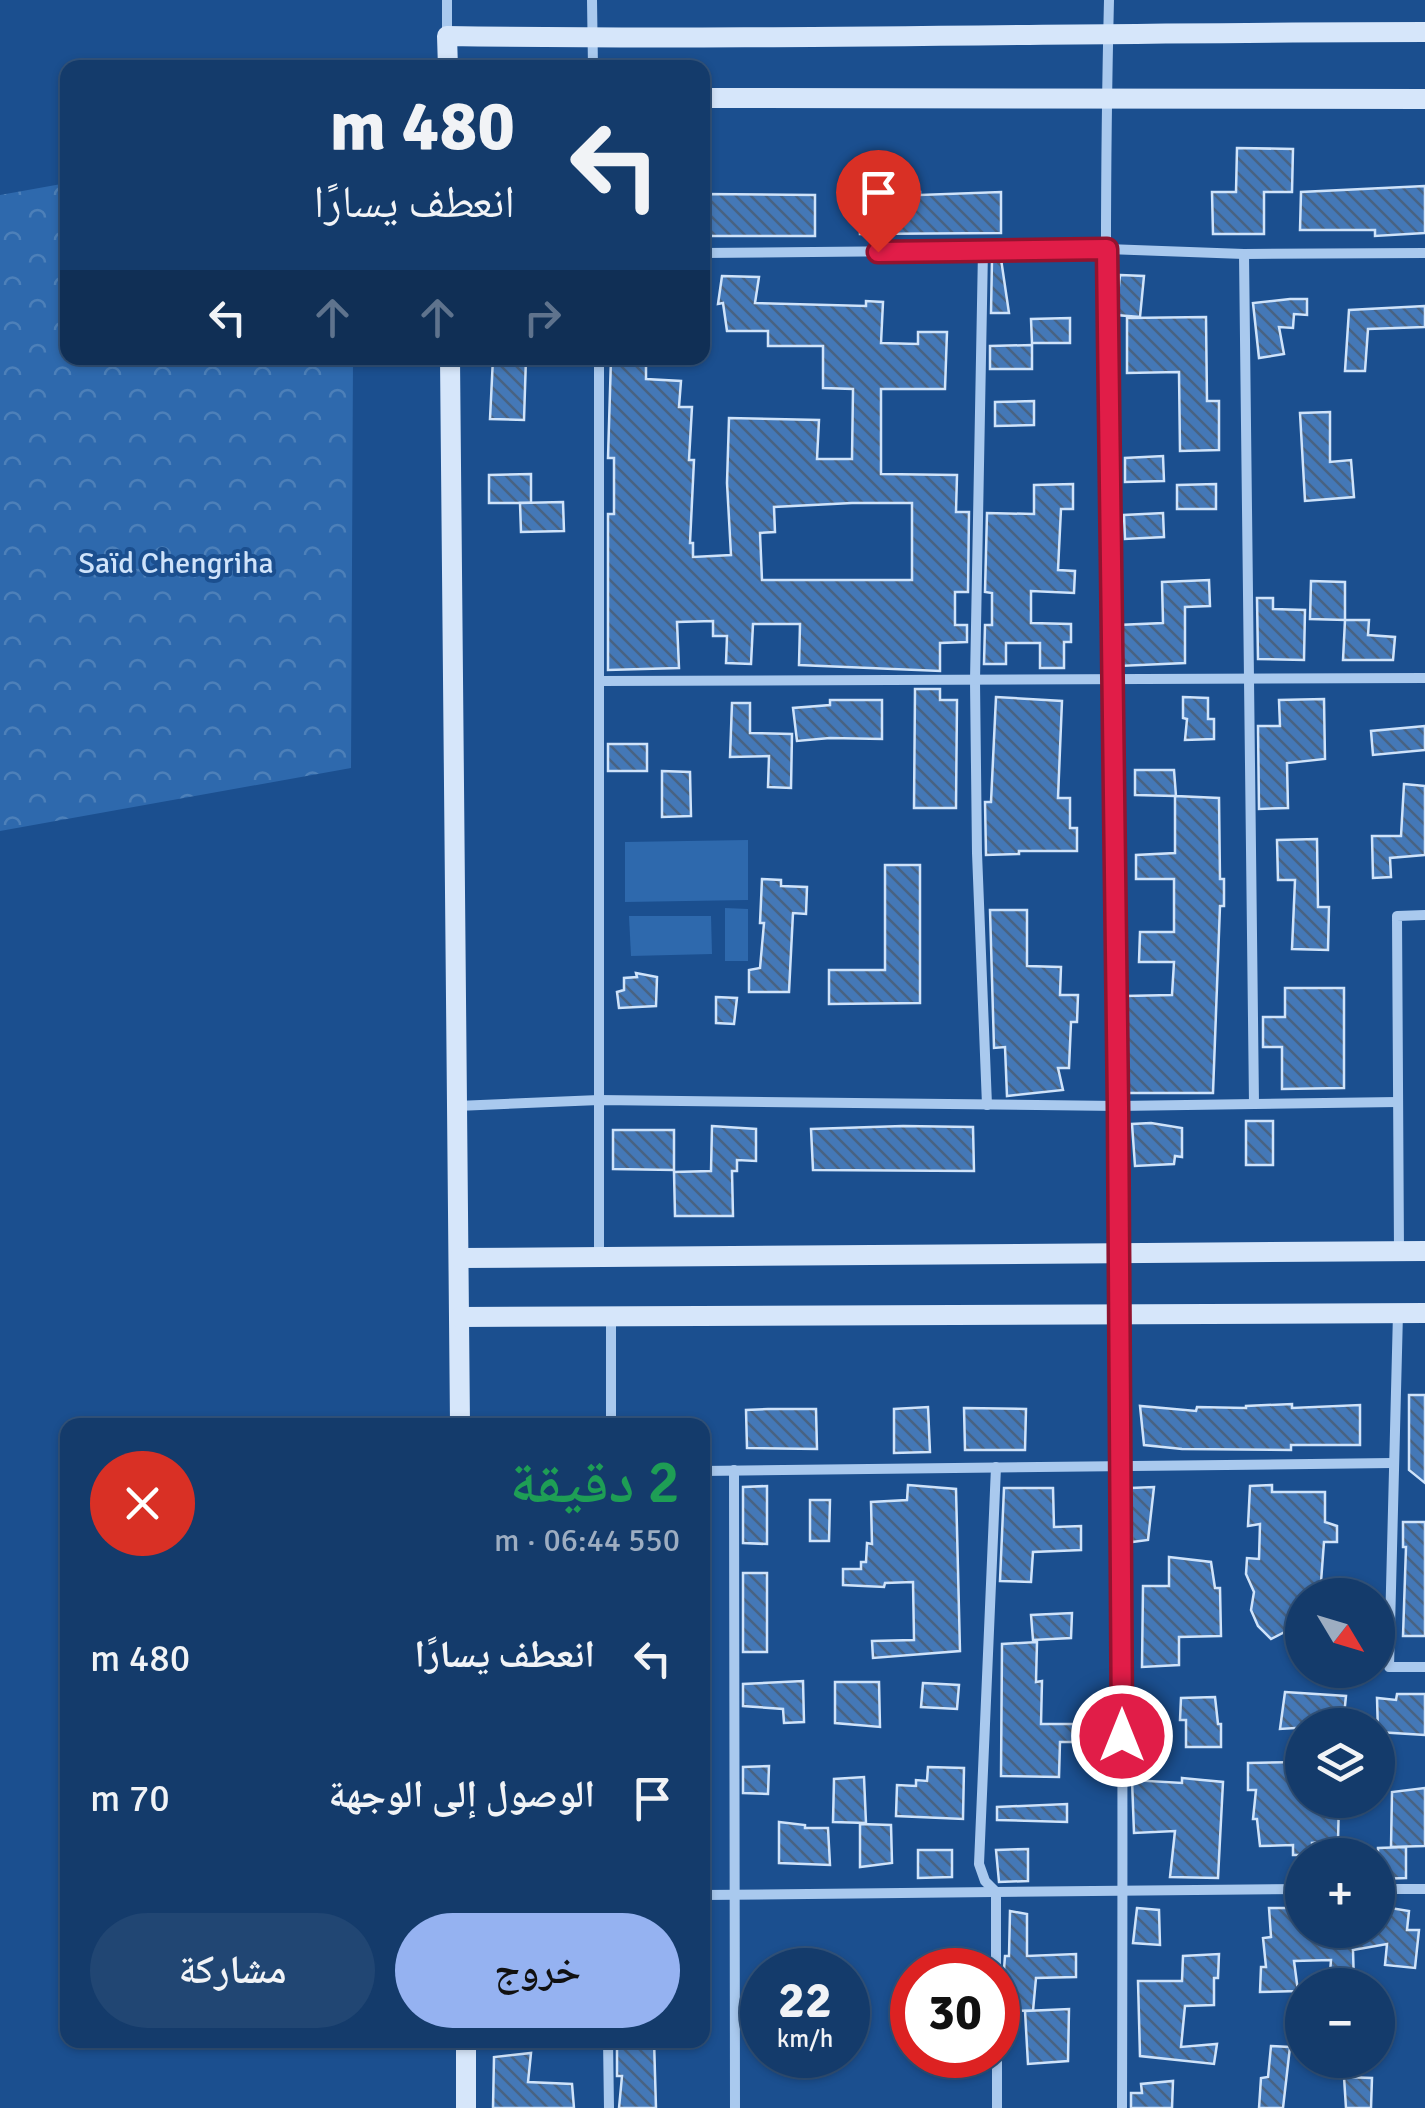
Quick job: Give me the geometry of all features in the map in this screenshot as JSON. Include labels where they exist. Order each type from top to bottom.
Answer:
[{"type":"street","points":[[447,0],[448,60]]},
{"type":"street","points":[[592,0],[593,60]]},
{"type":"street","points":[[1109,0],[1106,98],[1110,679],[1122,1464],[1122,2108]]},
{"type":"street","points":[[447,36],[1425,32]]},
{"type":"street","points":[[710,98],[1425,99]]},
{"type":"street","points":[[710,253],[1107,249],[1244,254],[1425,253]]},
{"type":"street","points":[[984,250],[975,681],[987,1104]]},
{"type":"street","points":[[1244,254],[1254,1104]]},
{"type":"street","points":[[450,365],[460,1418]]},
{"type":"street","points":[[599,365],[599,1257]]},
{"type":"street","points":[[599,681],[1425,678]]},
{"type":"street","points":[[1400,1251],[1397,916],[1425,916]]},
{"type":"street","points":[[457,1106],[598,1100],[1118,1106],[1398,1102]]},
{"type":"street","points":[[459,1258],[1425,1251]]},
{"type":"street","points":[[1398,1313],[1389,1668],[1425,1667]]},
{"type":"street","points":[[459,1317],[1425,1313]]},
{"type":"street","points":[[611,1316],[611,1418]]},
{"type":"street","points":[[710,1471],[1392,1464]]},
{"type":"street","points":[[996,1466],[979,1864],[985,1881],[996,1892],[996,1948]]},
{"type":"street","points":[[734,1470],[735,2108]]},
{"type":"street","points":[[1395,1889],[1425,1888]]},
{"type":"street","points":[[710,1895],[1285,1890]]},
{"type":"street","points":[[466,2048],[466,2108]]},
{"type":"street","points":[[608,2048],[610,2108]]},
{"type":"street","points":[[996,2078],[997,2108]]},
{"type":"green space","name":"Saïd Chengriha","points":[[60,184],[60,365],[353,365],[351,768],[0,831],[0,195]]},
{"type":"green space","points":[[748,840],[748,900],[625,902],[625,842]]},
{"type":"green space","points":[[725,908],[748,909],[748,961],[725,961]]},
{"type":"green space","points":[[629,916],[711,916],[712,954],[631,956]]},
{"type":"building","points":[[1237,148],[1293,149],[1292,192],[1264,192],[1264,234],[1213,234],[1212,192],[1236,192]]},
{"type":"building","points":[[1425,186],[1425,233],[1375,236],[1375,230],[1300,230],[1301,192]]},
{"type":"building","points":[[1001,192],[1001,233],[860,234],[860,193]]},
{"type":"building","points":[[710,194],[815,195],[815,236],[710,236]]},
{"type":"building","points":[[992,259],[1001,259],[1009,313],[991,313]]},
{"type":"building","points":[[1120,275],[1144,276],[1140,317],[1116,315]]},
{"type":"building","points":[[722,276],[759,277],[755,303],[866,306],[866,301],[883,302],[881,343],[918,344],[918,332],[947,332],[945,389],[881,389],[881,474],[957,475],[956,512],[969,512],[968,592],[955,592],[955,625],[967,625],[967,642],[940,643],[940,671],[799,665],[800,624],[753,624],[751,664],[726,663],[727,636],[713,636],[713,621],[677,622],[679,668],[608,670],[608,514],[614,514],[614,458],[608,458],[611,365],[646,365],[646,379],[681,381],[679,407],[692,407],[689,460],[694,460],[690,543],[693,557],[731,555],[729,418],[819,420],[817,459],[852,459],[853,389],[823,388],[823,346],[768,346],[768,331],[727,331],[723,303],[718,304]],"holes":[[[912,503],[912,580],[762,580],[760,533],[775,532],[774,507]]]},
{"type":"building","points":[[1307,299],[1307,315],[1294,314],[1293,328],[1279,327],[1284,354],[1259,358],[1253,303]]},
{"type":"building","points":[[1425,306],[1425,327],[1368,329],[1365,371],[1345,371],[1349,310]]},
{"type":"building","points":[[1206,317],[1207,401],[1219,401],[1219,450],[1180,451],[1179,372],[1127,373],[1127,318]]},
{"type":"building","points":[[1070,318],[1070,343],[1032,343],[1031,319]]},
{"type":"building","points":[[1032,345],[1032,369],[990,369],[990,346]]},
{"type":"building","points":[[493,365],[526,365],[524,420],[490,419]]},
{"type":"building","points":[[1034,401],[1034,425],[995,426],[995,402]]},
{"type":"building","points":[[1330,412],[1330,462],[1351,460],[1354,497],[1305,501],[1300,413]]},
{"type":"building","points":[[1163,456],[1164,481],[1125,482],[1125,458]]},
{"type":"building","points":[[531,474],[531,503],[489,503],[489,475]]},
{"type":"building","points":[[1073,484],[1073,509],[1061,509],[1058,570],[1075,571],[1074,593],[1031,591],[1031,623],[1071,624],[1071,642],[1064,642],[1064,668],[1040,668],[1040,643],[1006,643],[1006,664],[984,664],[985,625],[992,625],[992,593],[985,592],[987,513],[1034,514],[1034,485]]},
{"type":"building","points":[[1216,484],[1216,509],[1177,509],[1177,485]]},
{"type":"building","points":[[563,502],[564,531],[521,532],[520,503]]},
{"type":"building","points":[[1163,513],[1164,537],[1125,539],[1124,515]]},
{"type":"building","points":[[1209,580],[1210,606],[1185,607],[1185,663],[1119,666],[1118,625],[1163,623],[1162,582]]},
{"type":"building","points":[[1311,581],[1345,582],[1345,620],[1310,619]]},
{"type":"building","points":[[1257,598],[1273,598],[1273,609],[1305,610],[1304,660],[1258,659]]},
{"type":"building","points":[[1345,620],[1369,620],[1368,635],[1395,637],[1393,660],[1343,660]]},
{"type":"building","points":[[915,689],[940,689],[940,700],[957,700],[956,808],[914,808]]},
{"type":"building","points":[[996,697],[1062,701],[1058,798],[1070,798],[1070,828],[1077,828],[1077,851],[986,855],[985,802],[991,802]]},
{"type":"building","points":[[1183,697],[1208,698],[1208,719],[1214,719],[1214,739],[1185,740]]},
{"type":"building","points":[[1324,699],[1325,759],[1287,763],[1288,808],[1259,809],[1258,726],[1280,726],[1279,700]]},
{"type":"building","points":[[830,700],[882,700],[882,739],[797,741],[793,708],[830,705]]},
{"type":"building","points":[[732,703],[750,703],[750,733],[792,734],[791,788],[768,787],[769,756],[730,757]]},
{"type":"building","points":[[1425,726],[1425,750],[1373,755],[1371,731]]},
{"type":"building","points":[[608,744],[647,744],[647,771],[608,771]]},
{"type":"building","points":[[1135,770],[1174,770],[1176,796],[1219,798],[1224,906],[1220,906],[1213,1093],[1127,1093],[1125,996],[1172,995],[1174,962],[1139,962],[1140,932],[1174,932],[1174,879],[1136,879],[1136,855],[1175,853],[1175,796],[1135,795]]},
{"type":"building","points":[[662,771],[690,772],[691,816],[662,817]]},
{"type":"building","points":[[1404,784],[1425,786],[1425,855],[1390,858],[1391,877],[1373,878],[1372,836],[1401,836]]},
{"type":"building","points":[[1317,839],[1318,907],[1329,907],[1328,950],[1292,949],[1295,880],[1278,880],[1277,840]]},
{"type":"building","points":[[885,865],[920,865],[920,1003],[829,1004],[829,970],[885,970]]},
{"type":"building","points":[[762,879],[781,880],[781,886],[807,887],[806,914],[793,913],[789,992],[749,992],[749,970],[760,968]]},
{"type":"building","points":[[990,910],[1027,910],[1027,966],[1061,967],[1060,995],[1078,995],[1077,1022],[1071,1022],[1069,1068],[1058,1068],[1063,1090],[1007,1096],[1005,1047],[994,1048]]},
{"type":"building","points":[[636,973],[657,977],[656,1006],[619,1008],[617,992],[624,990],[624,978],[637,977]]},
{"type":"building","points":[[1285,988],[1344,988],[1344,1088],[1282,1089],[1282,1047],[1263,1047],[1263,1017],[1285,1017]]},
{"type":"building","points":[[716,997],[737,998],[734,1024],[716,1023]]},
{"type":"building","points":[[1246,1121],[1273,1121],[1273,1165],[1246,1165]]},
{"type":"building","points":[[1132,1124],[1182,1128],[1182,1157],[1175,1156],[1174,1164],[1135,1166]]},
{"type":"building","points":[[712,1126],[756,1129],[756,1161],[737,1160],[737,1171],[732,1171],[733,1216],[675,1216],[674,1172],[711,1171]]},
{"type":"building","points":[[973,1127],[974,1171],[813,1170],[811,1129]]},
{"type":"building","points":[[613,1130],[674,1130],[674,1170],[613,1169]]},
{"type":"building","points":[[1409,1395],[1425,1395],[1425,1483],[1409,1470]]},
{"type":"building","points":[[1292,1404],[1292,1408],[1360,1405],[1360,1445],[1291,1445],[1291,1450],[1144,1445],[1140,1406],[1196,1411],[1197,1407]]},
{"type":"building","points":[[928,1407],[930,1452],[894,1453],[894,1409]]},
{"type":"building","points":[[964,1408],[1026,1409],[1025,1450],[965,1450]]},
{"type":"building","points":[[816,1409],[817,1449],[747,1448],[746,1410]]},
{"type":"building","points":[[908,1485],[956,1489],[960,1651],[873,1658],[872,1641],[914,1640],[913,1582],[885,1583],[884,1587],[843,1585],[843,1569],[861,1569],[861,1562],[866,1562],[867,1543],[872,1544],[871,1502],[907,1500]]},
{"type":"building","points":[[1272,1485],[1272,1492],[1325,1492],[1325,1522],[1337,1526],[1337,1542],[1324,1542],[1321,1578],[1285,1578],[1285,1632],[1271,1639],[1258,1626],[1251,1610],[1254,1592],[1246,1574],[1247,1558],[1259,1559],[1260,1524],[1248,1526],[1250,1486]]},
{"type":"building","points":[[767,1486],[767,1544],[743,1543],[743,1487]]},
{"type":"building","points":[[1154,1487],[1148,1540],[1132,1542],[1131,1488]]},
{"type":"building","points":[[1004,1488],[1053,1488],[1054,1527],[1081,1526],[1081,1550],[1033,1552],[1031,1582],[1000,1581]]},
{"type":"building","points":[[810,1500],[830,1500],[829,1541],[810,1541]]},
{"type":"building","points":[[1403,1522],[1425,1522],[1425,1636],[1403,1636]]},
{"type":"building","points":[[1169,1557],[1211,1562],[1215,1588],[1220,1588],[1221,1636],[1179,1637],[1179,1665],[1142,1667],[1143,1586],[1169,1586]]},
{"type":"building","points":[[743,1573],[767,1573],[767,1652],[743,1652]]},
{"type":"building","points":[[1072,1613],[1071,1638],[1033,1640],[1031,1615]]},
{"type":"building","points":[[1037,1642],[1036,1682],[1042,1681],[1041,1724],[1078,1724],[1078,1742],[1060,1742],[1059,1777],[1001,1776],[1002,1644]]},
{"type":"building","points":[[803,1681],[804,1722],[784,1723],[783,1709],[743,1706],[743,1684]]},
{"type":"building","points":[[835,1682],[879,1682],[880,1727],[835,1723]]},
{"type":"building","points":[[923,1683],[959,1685],[957,1709],[921,1707]]},
{"type":"building","points":[[1285,1692],[1346,1696],[1345,1708],[1285,1708],[1285,1729],[1280,1729]]},
{"type":"building","points":[[1397,1694],[1425,1694],[1425,1735],[1395,1733],[1395,1708],[1377,1708],[1377,1698],[1396,1700]]},
{"type":"building","points":[[1215,1697],[1221,1747],[1186,1747],[1186,1720],[1180,1720],[1181,1698]]},
{"type":"building","points":[[1285,1762],[1285,1818],[1339,1818],[1338,1838],[1285,1838],[1285,1845],[1260,1846],[1257,1819],[1253,1819],[1256,1790],[1248,1790],[1248,1763]]},
{"type":"building","points":[[769,1766],[768,1794],[743,1793],[743,1767]]},
{"type":"building","points":[[928,1767],[964,1768],[963,1819],[896,1816],[897,1785],[916,1786],[916,1780],[927,1781]]},
{"type":"building","points":[[864,1777],[866,1823],[833,1822],[834,1779]]},
{"type":"building","points":[[1182,1778],[1223,1782],[1218,1878],[1170,1877],[1175,1831],[1134,1833],[1132,1780],[1182,1783]]},
{"type":"building","points":[[1425,1788],[1425,1846],[1395,1847],[1395,1838],[1391,1838],[1395,1792]]},
{"type":"building","points":[[1067,1804],[1067,1822],[997,1820],[997,1807]]},
{"type":"building","points":[[779,1822],[828,1828],[830,1865],[779,1863]]},
{"type":"building","points":[[860,1824],[891,1825],[892,1863],[860,1867]]},
{"type":"building","points":[[1395,1847],[1406,1847],[1406,1878],[1395,1878]]},
{"type":"building","points":[[1028,1849],[1028,1881],[999,1882],[996,1850]]},
{"type":"building","points":[[918,1850],[952,1850],[952,1877],[918,1878]]},
{"type":"building","points":[[1137,1908],[1159,1910],[1160,1945],[1133,1943]]},
{"type":"building","points":[[1269,1908],[1285,1908],[1285,1948],[1364,1948],[1353,1950],[1354,1968],[1330,1968],[1331,1960],[1294,1961],[1295,1968],[1285,1968],[1285,1991],[1260,1992],[1261,1967],[1266,1967],[1263,1938],[1271,1937]]},
{"type":"building","points":[[1395,1909],[1409,1911],[1407,1930],[1419,1930],[1415,1968],[1385,1965],[1387,1948],[1395,1948]]},
{"type":"building","points":[[1010,1911],[1027,1914],[1027,1956],[1076,1954],[1076,1977],[1036,1978],[1033,2011],[1020,2011],[1020,1948],[1009,1948]]},
{"type":"building","points":[[1219,1954],[1214,2005],[1185,2006],[1181,2047],[1217,2044],[1214,2064],[1140,2056],[1138,1981],[1182,1981],[1183,1956]]},
{"type":"building","points":[[1069,2009],[1068,2061],[1028,2064],[1025,2011]]},
{"type":"building","points":[[1271,2046],[1285,2047],[1283,2108],[1259,2108],[1261,2078],[1268,2077]]},
{"type":"building","points":[[617,2048],[654,2048],[656,2108],[619,2108],[622,2076],[617,2076]]},
{"type":"building","points":[[531,2053],[528,2082],[572,2084],[574,2108],[493,2108],[494,2057]]},
{"type":"building","points":[[1344,2078],[1372,2078],[1371,2108],[1346,2108]]},
{"type":"building","points":[[1173,2081],[1172,2108],[1131,2108],[1131,2093],[1142,2093],[1141,2084]]},
{"type":"route","points":[[878,252],[1107,249],[1122,1736]]}]
